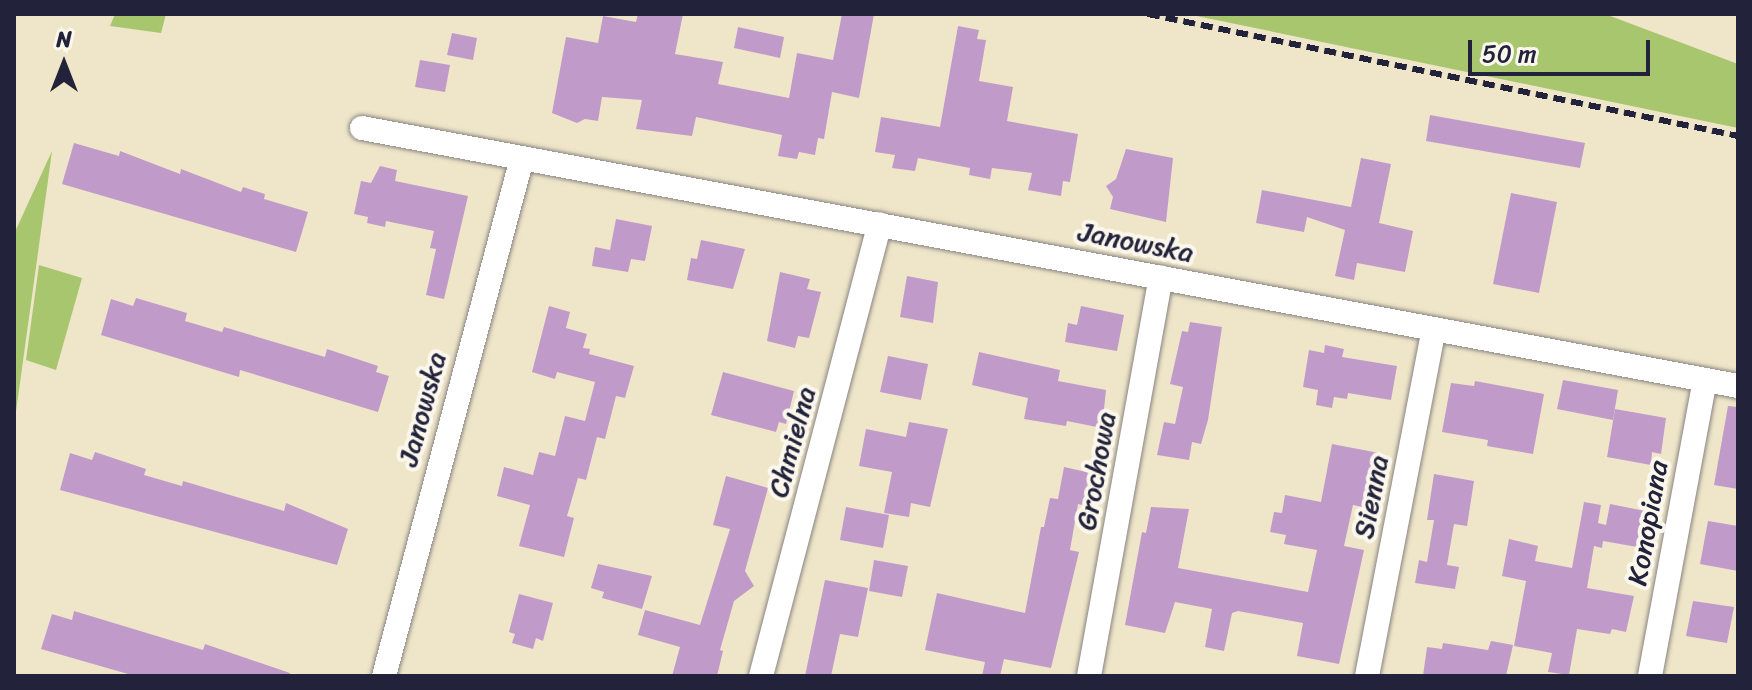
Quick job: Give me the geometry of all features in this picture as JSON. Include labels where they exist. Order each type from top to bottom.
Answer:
[{"type":"street","name":"Janowska","points":[[362,128],[1738,386]]},
{"type":"street","name":"Janowska","points":[[384,676],[460,379],[522,158]]},
{"type":"street","name":"Chmielna","points":[[761,676],[880,224]]},
{"type":"street","name":"Grochowa","points":[[1089,676],[1161,277]]},
{"type":"street","name":"Sienna","points":[[1367,676],[1434,329]]},
{"type":"street","name":"Konopiana","points":[[1650,676],[1705,380]]},
{"type":"green space","points":[[115,14],[166,14],[161,33],[110,26]]},
{"type":"green space","points":[[1187,14],[1605,14],[1738,64],[1738,128]]},
{"type":"green space","points":[[52,151],[45,202],[14,426],[14,234]]},
{"type":"green space","points":[[39,265],[82,278],[56,370],[26,360]]},
{"type":"building","points":[[638,14],[683,14],[675,54],[723,62],[718,84],[789,98],[797,53],[833,60],[842,14],[874,14],[859,98],[832,92],[824,139],[818,138],[815,155],[799,152],[797,159],[778,156],[782,135],[696,117],[692,136],[636,129],[642,100],[602,97],[598,121],[585,119],[577,123],[552,113],[566,37],[598,43],[603,16],[636,22]]},
{"type":"building","points":[[958,26],[979,30],[977,39],[986,40],[979,81],[1013,87],[1007,121],[1078,134],[1070,182],[1063,181],[1061,196],[1028,190],[1032,173],[992,168],[990,179],[969,175],[970,168],[918,158],[915,171],[892,168],[895,155],[875,152],[881,117],[940,127]]},
{"type":"building","points":[[738,27],[784,37],[780,58],[734,48]]},
{"type":"building","points":[[452,33],[477,38],[473,60],[447,55]]},
{"type":"building","points":[[420,60],[450,65],[445,92],[415,87]]},
{"type":"building","points":[[1430,115],[1585,143],[1580,168],[1426,141]]},
{"type":"building","points":[[74,143],[119,156],[120,151],[180,174],[181,169],[241,192],[243,187],[265,194],[264,199],[308,212],[296,252],[62,184]]},
{"type":"building","points":[[1126,149],[1173,158],[1166,222],[1110,209],[1113,197],[1106,186],[1116,179]]},
{"type":"building","points":[[1361,158],[1391,164],[1379,223],[1413,231],[1405,272],[1357,263],[1354,280],[1335,276],[1345,230],[1307,217],[1304,232],[1256,223],[1262,190],[1351,207]]},
{"type":"building","points":[[380,166],[397,170],[395,181],[468,196],[444,299],[426,295],[436,249],[430,248],[434,231],[386,221],[385,227],[367,223],[368,217],[354,214],[361,181],[371,183]]},
{"type":"building","points":[[1511,193],[1557,202],[1539,293],[1493,284]]},
{"type":"building","points":[[616,219],[652,226],[645,261],[631,259],[628,272],[592,266],[595,247],[610,250]]},
{"type":"building","points":[[701,240],[745,249],[733,289],[687,280],[691,258],[697,259]]},
{"type":"building","points":[[780,272],[810,279],[807,289],[821,292],[809,338],[798,336],[795,348],[767,341]]},
{"type":"building","points":[[907,276],[938,282],[933,323],[900,317]]},
{"type":"building","points":[[136,298],[187,313],[185,321],[222,332],[224,327],[325,357],[327,349],[378,366],[376,372],[389,376],[378,412],[240,370],[239,377],[101,335],[111,299],[133,306]]},
{"type":"building","points":[[549,306],[570,312],[566,328],[587,334],[583,348],[590,349],[589,354],[634,366],[625,398],[616,396],[605,439],[597,437],[586,480],[578,478],[567,516],[574,518],[564,557],[519,546],[530,505],[497,496],[504,467],[533,475],[539,452],[555,456],[565,416],[585,421],[595,382],[557,372],[555,379],[532,372]]},
{"type":"building","points":[[1081,306],[1124,315],[1117,351],[1065,342],[1068,323],[1077,325]]},
{"type":"building","points":[[1190,322],[1222,327],[1208,420],[1201,444],[1192,442],[1189,460],[1157,455],[1164,422],[1175,424],[1183,387],[1170,384],[1182,331],[1188,332]]},
{"type":"building","points":[[1325,345],[1344,349],[1342,357],[1397,366],[1391,400],[1348,393],[1347,399],[1334,397],[1332,408],[1316,405],[1318,390],[1303,387],[1309,350],[1324,353]]},
{"type":"building","points":[[979,352],[1060,370],[1058,381],[1106,390],[1102,428],[1067,421],[1066,426],[1024,419],[1028,398],[972,385]]},
{"type":"building","points":[[888,356],[928,364],[921,400],[880,392]]},
{"type":"building","points":[[723,372],[794,391],[786,424],[779,422],[776,432],[711,415]]},
{"type":"building","points":[[1563,380],[1618,390],[1613,420],[1557,409]]},
{"type":"building","points":[[1475,381],[1544,394],[1533,454],[1487,446],[1488,440],[1442,432],[1451,383],[1474,386]]},
{"type":"building","points":[[1728,406],[1738,407],[1738,489],[1714,485]]},
{"type":"building","points":[[1615,409],[1666,418],[1661,454],[1652,452],[1651,465],[1607,457]]},
{"type":"building","points":[[909,422],[948,429],[930,507],[911,503],[909,517],[884,513],[892,472],[859,466],[866,429],[906,437]]},
{"type":"building","points":[[1332,444],[1379,453],[1367,508],[1353,505],[1344,546],[1364,550],[1339,664],[1297,656],[1303,623],[1238,611],[1232,613],[1224,651],[1205,647],[1212,609],[1175,602],[1165,633],[1125,625],[1142,532],[1146,533],[1151,507],[1189,509],[1178,568],[1308,592],[1317,550],[1284,544],[1286,535],[1270,532],[1274,512],[1282,513],[1285,495],[1321,502]]},
{"type":"building","points":[[95,452],[146,469],[144,475],[182,486],[183,481],[284,511],[286,503],[348,529],[337,565],[60,490],[70,453],[92,460]]},
{"type":"building","points":[[1064,467],[1091,473],[1086,506],[1078,504],[1070,550],[1079,552],[1051,668],[1004,659],[1000,676],[982,676],[985,662],[925,650],[937,593],[1025,613],[1041,527],[1044,527],[1050,498],[1058,499]]},
{"type":"building","points":[[1434,474],[1474,481],[1467,526],[1454,524],[1447,565],[1459,567],[1455,589],[1415,583],[1419,560],[1427,562],[1434,520],[1427,520]]},
{"type":"building","points":[[726,476],[768,488],[745,571],[754,586],[734,601],[720,650],[723,651],[717,676],[672,676],[680,647],[638,635],[645,610],[700,625],[730,529],[713,525]]},
{"type":"building","points":[[1584,502],[1601,505],[1598,523],[1606,525],[1610,504],[1650,512],[1643,548],[1603,541],[1602,548],[1594,546],[1587,588],[1634,596],[1626,632],[1612,629],[1610,634],[1577,629],[1569,675],[1548,672],[1552,653],[1514,646],[1526,581],[1502,576],[1509,539],[1538,546],[1535,561],[1572,568]]},
{"type":"building","points":[[846,507],[889,515],[883,548],[840,540]]},
{"type":"building","points":[[1708,521],[1738,526],[1738,571],[1700,564]]},
{"type":"building","points":[[874,560],[908,566],[902,597],[869,591]]},
{"type":"building","points":[[598,564],[652,576],[642,609],[602,598],[604,592],[591,588]]},
{"type":"building","points":[[825,580],[868,588],[858,637],[840,634],[831,676],[805,676]]},
{"type":"building","points":[[519,594],[553,603],[543,641],[536,638],[533,649],[512,643],[515,634],[509,632]]},
{"type":"building","points":[[1693,601],[1734,607],[1727,643],[1686,636]]},
{"type":"building","points":[[74,611],[203,650],[205,644],[290,673],[289,676],[135,676],[41,649],[52,614],[72,620]]},
{"type":"building","points":[[1491,641],[1513,645],[1506,676],[1423,676],[1427,647],[1442,649],[1443,643],[1488,650]]},
{"type":"railway","points":[[1148,14],[1738,136]]}]
